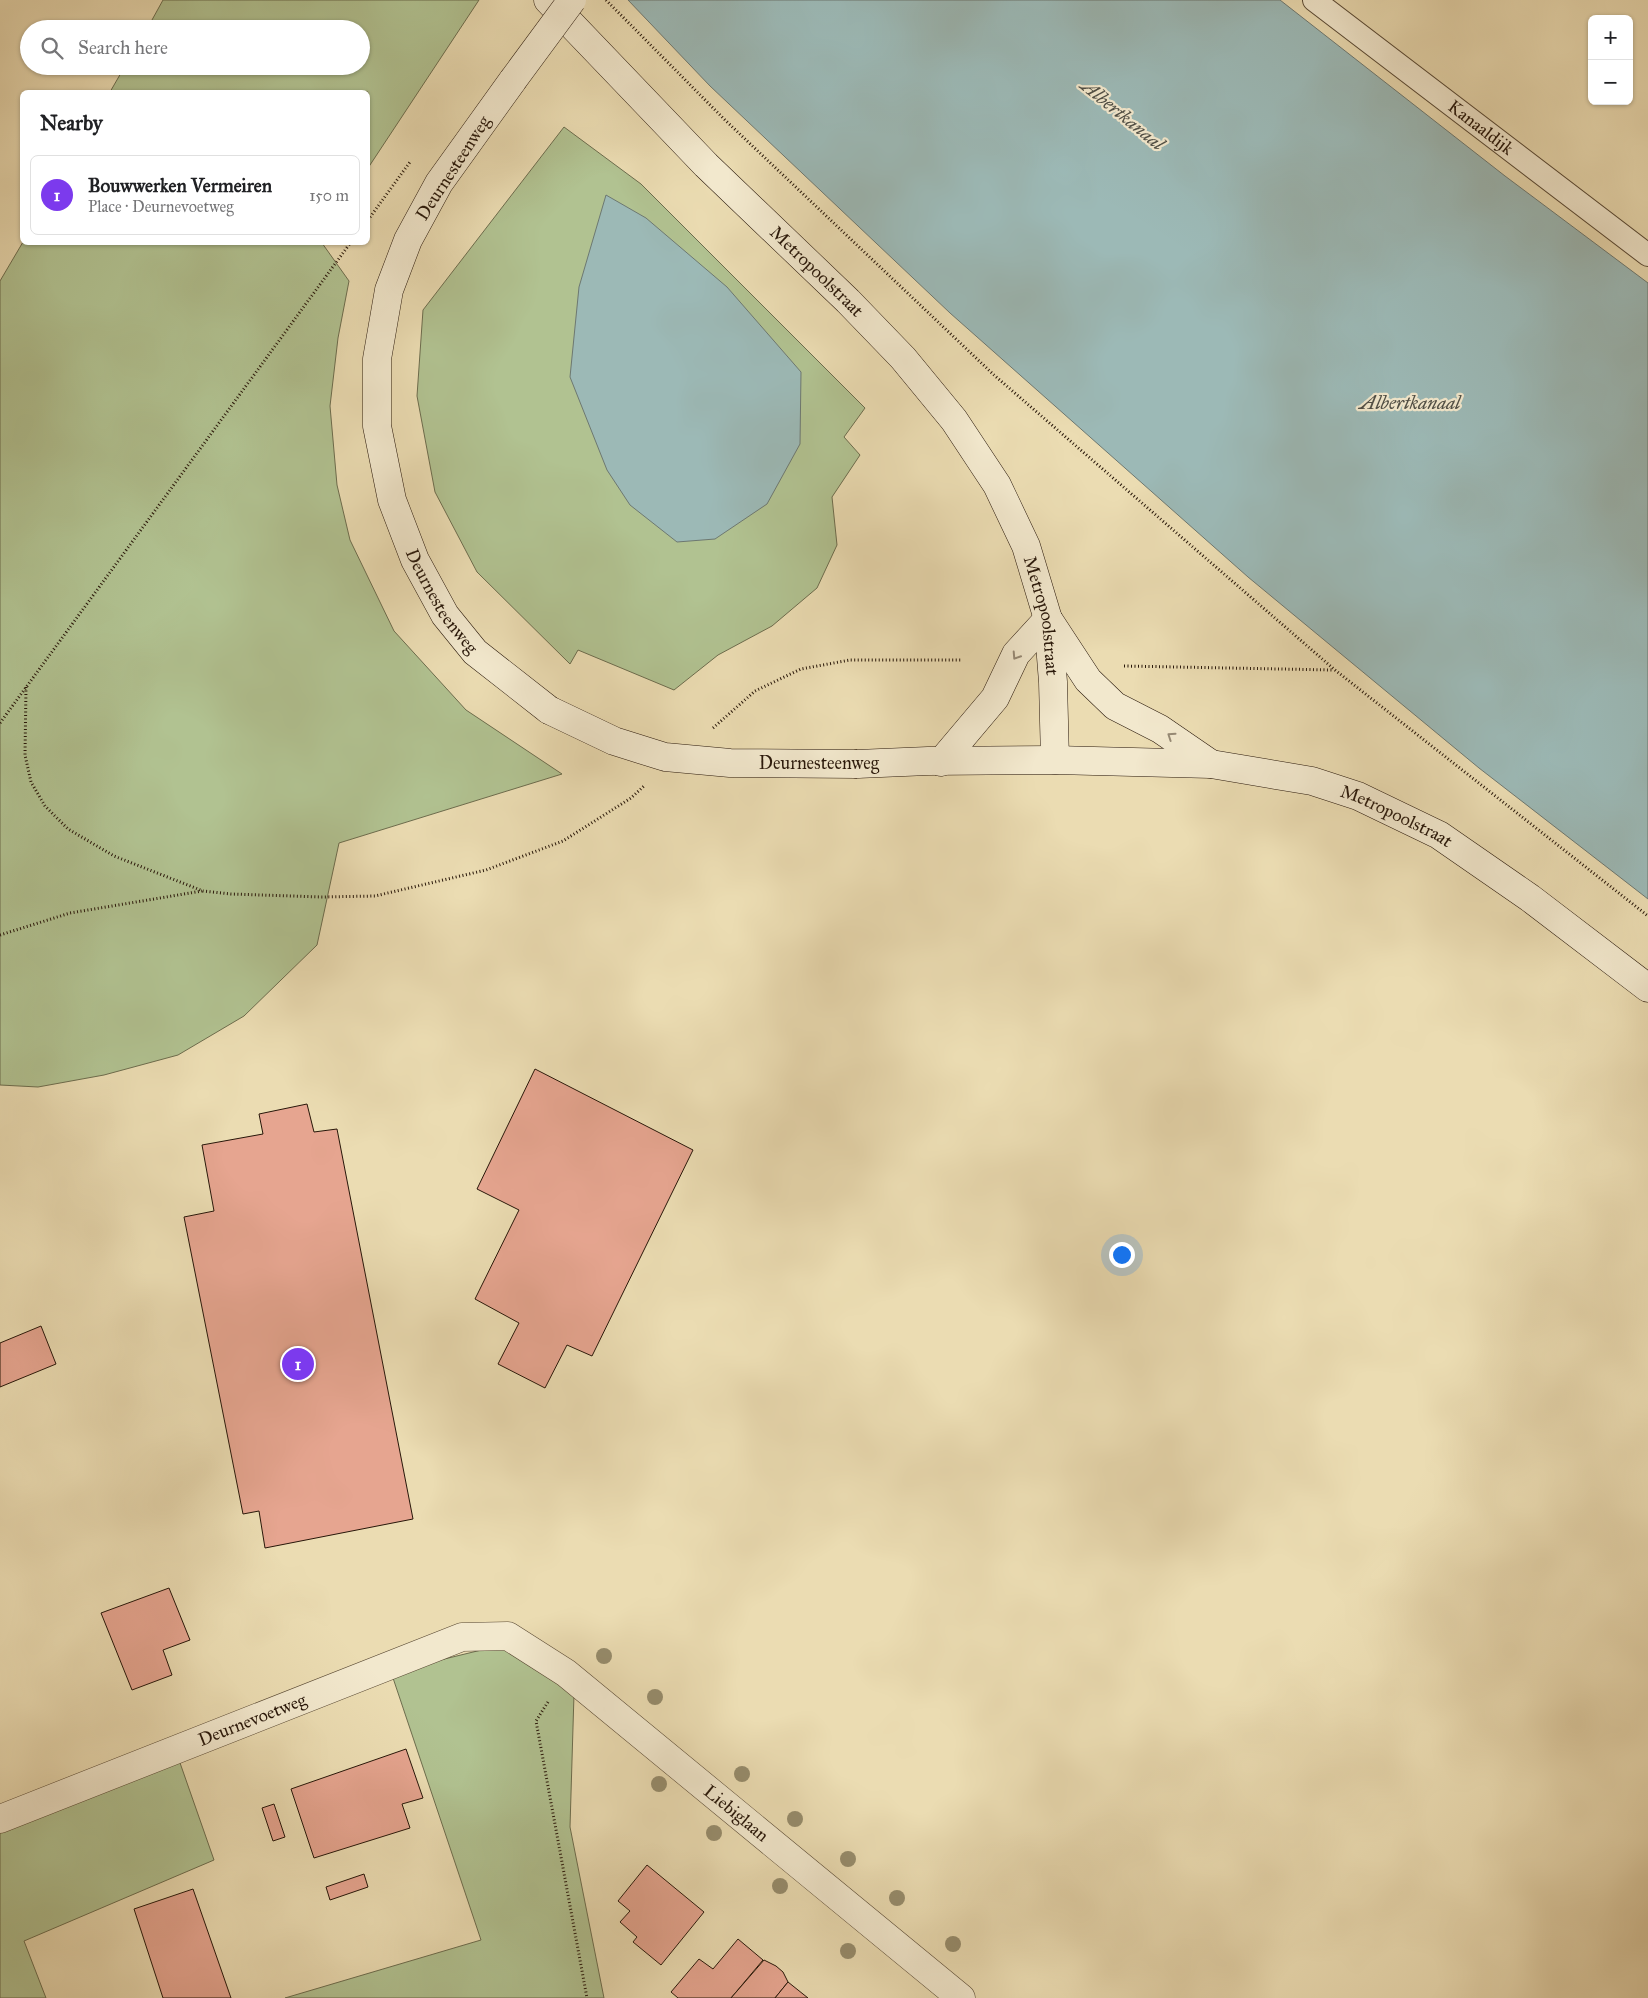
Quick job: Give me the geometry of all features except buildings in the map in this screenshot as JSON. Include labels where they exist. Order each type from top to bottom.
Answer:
[{"type":"street","name":"Metropoolstraat","points":[[548,0],[706,165],[848,301],[890,344],[954,420],[997,485],[1026,546],[1048,619],[1053,682],[1054,760],[1211,764],[1312,781],[1358,796],[1440,835],[1530,898],[1648,988]]},
{"type":"street","name":"Deurnesteenweg","points":[[572,0],[439,183],[408,240],[389,290],[377,359],[377,426],[392,500],[415,560],[445,615],[475,652],[549,710],[614,741],[665,757],[730,764],[857,764],[1054,760]]},
{"type":"street","points":[[941,762],[995,698],[1016,654],[1048,619],[1088,680],[1115,706],[1160,729],[1211,764]]},
{"type":"street","name":"Liebiglaan","points":[[508,1636],[566,1673],[961,1998]]},
{"type":"street","name":"Deurnevoetweg","points":[[0,1819],[462,1637],[508,1636]]},
{"type":"lane","name":"Kanaaldijk","points":[[1314,0],[1648,255]]},
{"type":"path","points":[[606,0],[724,118],[994,375],[1335,670],[1648,916]]},
{"type":"path","points":[[0,723],[349,245]]},
{"type":"path","points":[[1124,666],[1335,670]]},
{"type":"path","points":[[26,687],[24,755],[31,782],[46,806],[68,828],[114,856],[203,891]]},
{"type":"path","points":[[0,935],[70,913],[203,891],[322,898],[374,896]]},
{"type":"path","points":[[566,1673],[536,1721],[587,1998]]},
{"type":"green space","points":[[163,0],[479,0],[370,165],[370,90],[111,90],[120,75],[370,75],[370,20],[152,20]]},
{"type":"green space","points":[[564,127],[641,184],[865,408],[844,437],[860,455],[832,497],[837,545],[817,588],[772,626],[718,655],[674,690],[578,650],[570,664],[477,572],[435,492],[417,396],[423,310]]},
{"type":"green space","points":[[21,245],[323,245],[349,281],[338,338],[330,406],[337,485],[350,540],[394,631],[466,710],[562,774],[339,843],[317,945],[244,1016],[178,1055],[104,1075],[38,1087],[0,1085],[0,281]]},
{"type":"green space","points":[[506,1644],[574,1694],[570,1827],[604,1998],[285,1998],[481,1940],[391,1672]]},
{"type":"green space","points":[[179,1760],[214,1860],[24,1941],[46,1998],[0,1998],[0,1822]]},
{"type":"water","name":"Albertkanaal","points":[[628,0],[1280,0],[1505,176],[1648,283],[1648,899],[1479,768],[1248,577],[950,313],[710,86]]},
{"type":"water","points":[[606,195],[646,218],[727,287],[801,372],[800,444],[767,504],[715,539],[677,542],[630,505],[607,470],[570,377],[579,287]]},
{"type":"place","name":"Bouwwerken Vermeiren","points":[[298,1364]]}]
